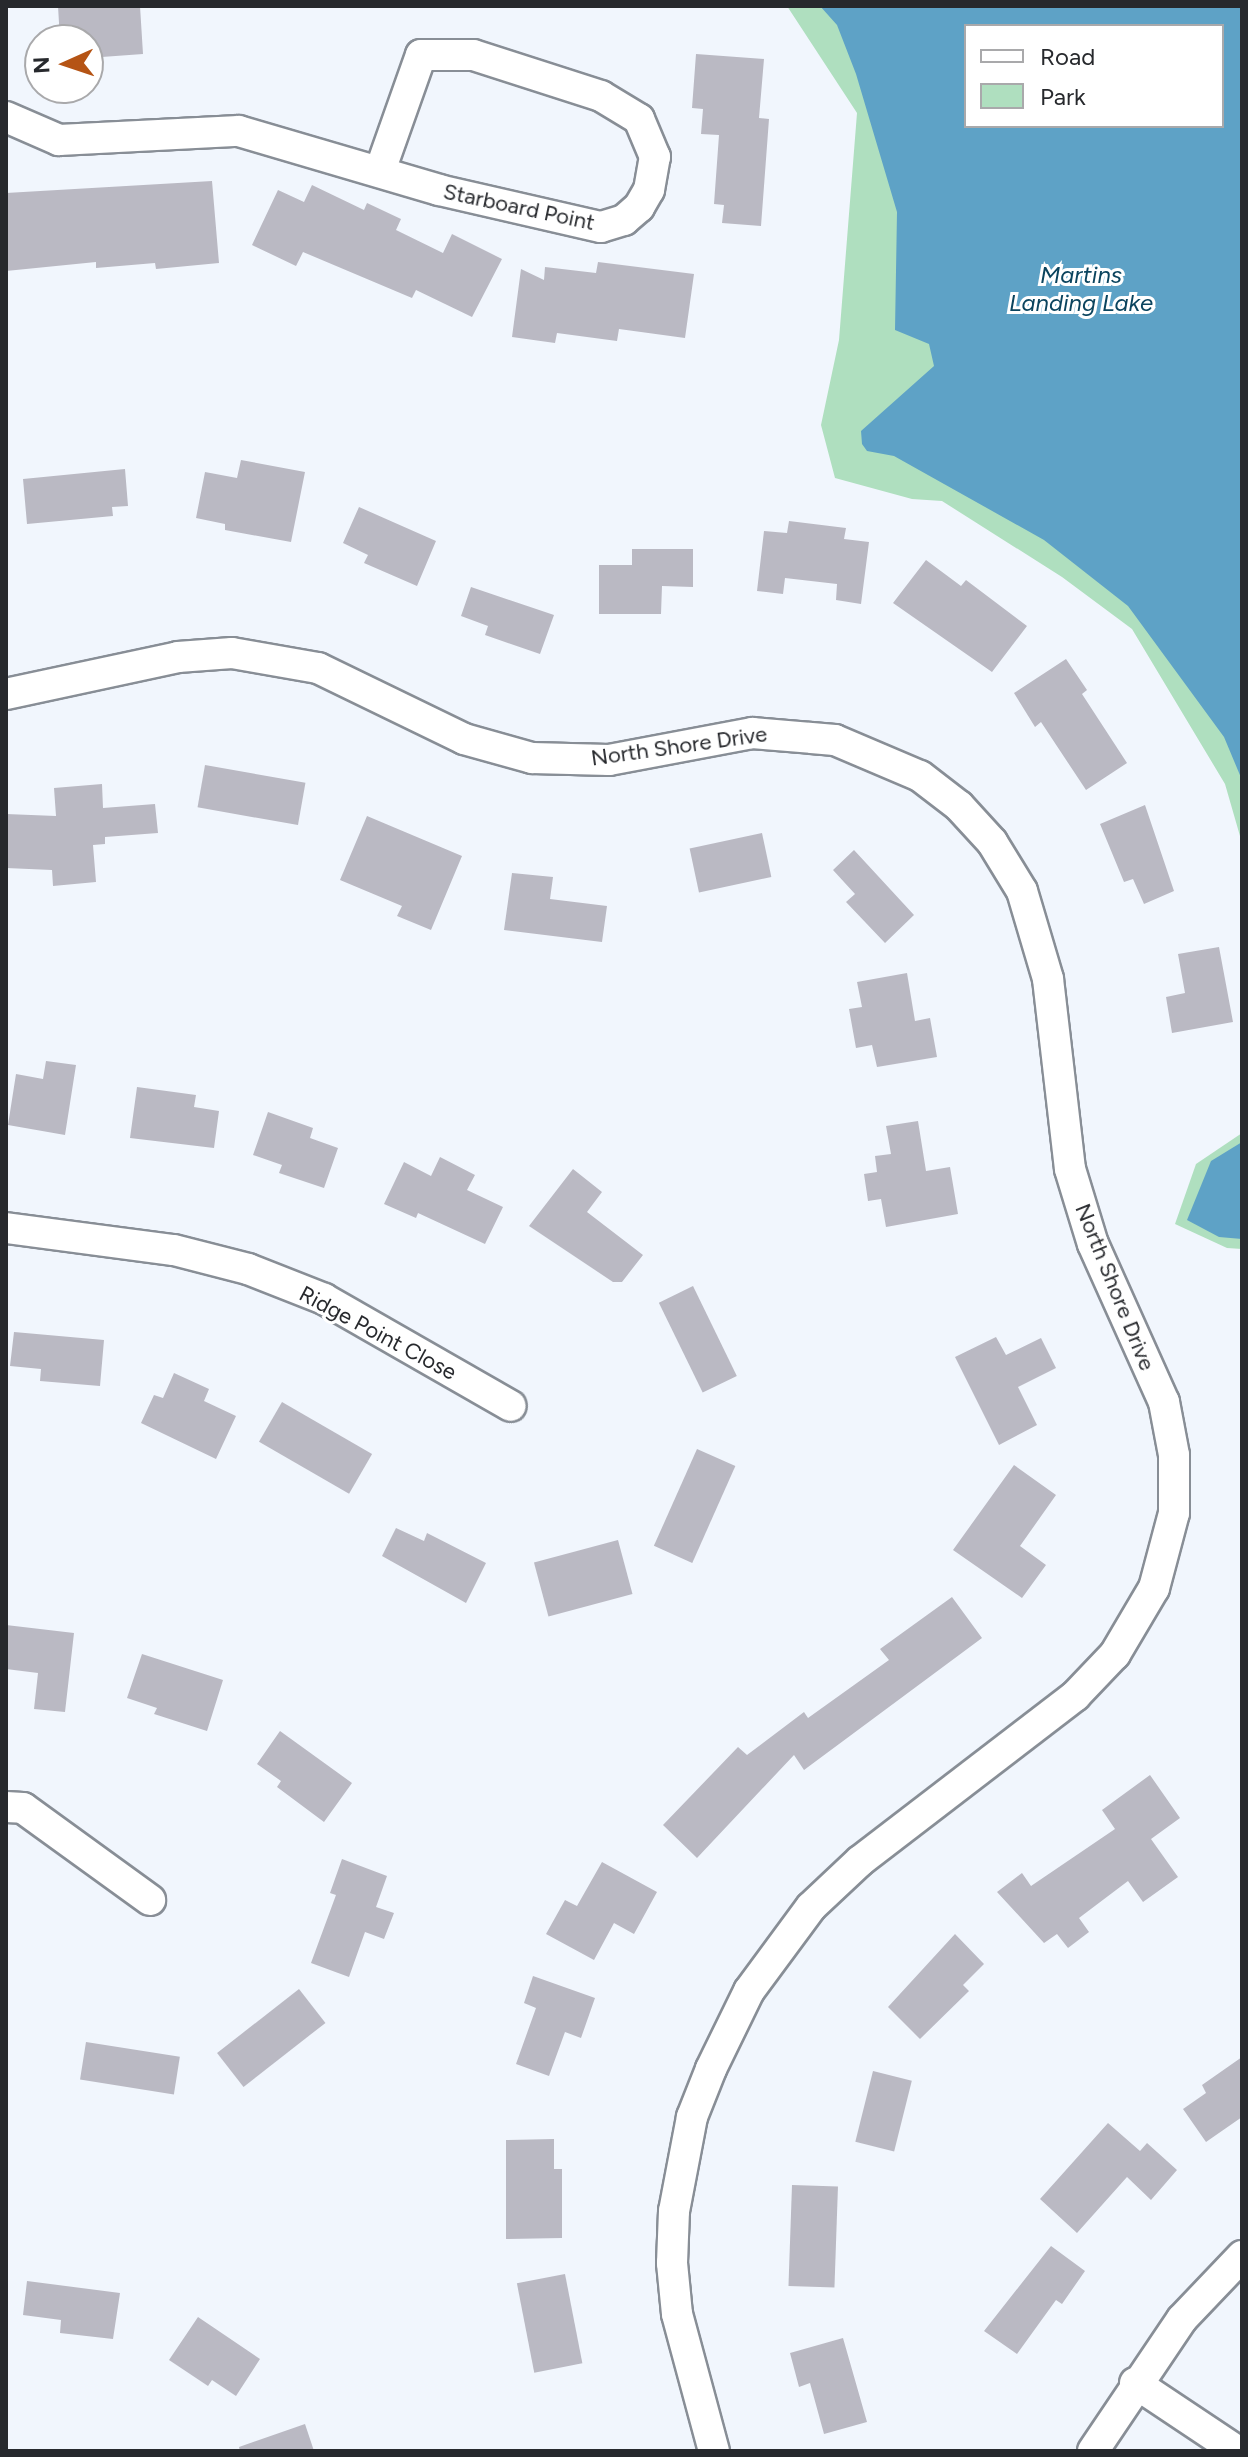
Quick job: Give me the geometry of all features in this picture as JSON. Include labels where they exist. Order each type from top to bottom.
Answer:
[{"type":"street","name":"Starboard Point","points":[[6,117],[59,140],[239,131],[439,190],[601,227],[624,220],[639,207],[649,190],[655,157],[639,119],[601,96],[473,55],[421,55],[380,171]]},
{"type":"street","name":"North Shore Drive","points":[[6,694],[178,657],[232,653],[318,668],[464,739],[532,758],[609,760],[752,733],[835,740],[909,771],[959,806],[992,842],[1022,891],[1048,979],[1070,1169],[1093,1244],[1164,1402],[1174,1455],[1174,1513],[1154,1588],[1115,1654],[1075,1696],[860,1861],[811,1907],[749,1991],[711,2069],[692,2117],[674,2211],[672,2263],[677,2314],[714,2451]]},
{"type":"street","name":"Ridge Point Close","points":[[6,1228],[174,1250],[248,1269],[324,1299],[511,1406]]},
{"type":"street","points":[[6,1807],[23,1808],[150,1900]]},
{"type":"street","points":[[1093,2451],[1135,2383],[1182,2319],[1242,2256]]},
{"type":"street","points":[[1135,2383],[1237,2451]]},
{"type":"green space","name":"Martins Landing Lake","points":[[787,6],[1242,6],[1242,843],[1225,784],[1132,629],[1062,577],[942,501],[912,499],[835,478],[821,425],[839,340],[857,113]]},
{"type":"green space","points":[[1242,1133],[1242,1249],[1227,1248],[1175,1224],[1196,1164]]},
{"type":"water","name":"Martins Landing Lake","points":[[820,6],[1242,6],[1242,780],[1224,737],[1128,606],[1044,540],[894,456],[867,451],[862,444],[861,431],[934,366],[929,344],[895,330],[897,212],[856,74],[837,25]]},
{"type":"water","points":[[1242,1142],[1242,1239],[1219,1237],[1187,1220],[1211,1161]]},
{"type":"building","points":[[58,6],[140,6],[143,54],[104,57],[104,24],[59,24]]},
{"type":"building","points":[[696,54],[764,59],[759,118],[769,119],[761,226],[722,223],[724,205],[714,204],[719,135],[701,134],[703,109],[692,108]]},
{"type":"building","points":[[212,181],[219,263],[156,269],[155,263],[96,268],[96,262],[6,271],[6,193]]},
{"type":"building","points":[[312,185],[364,210],[367,203],[401,219],[396,230],[443,253],[452,234],[502,259],[472,317],[416,290],[412,298],[303,252],[296,266],[252,245],[278,190],[304,202]]},
{"type":"building","points":[[598,262],[694,274],[685,338],[619,329],[617,341],[557,333],[555,343],[512,337],[521,269],[544,280],[545,267],[596,273]]},
{"type":"building","points":[[241,460],[305,472],[291,542],[225,530],[225,524],[196,518],[205,472],[237,478]]},
{"type":"building","points":[[125,469],[128,506],[112,507],[113,516],[27,524],[23,479]]},
{"type":"building","points":[[359,507],[436,541],[417,586],[364,563],[368,555],[343,543]]},
{"type":"building","points":[[789,521],[846,528],[844,539],[869,542],[861,604],[836,600],[837,584],[785,578],[783,594],[757,591],[764,531],[787,533]]},
{"type":"building","points":[[632,549],[693,549],[693,587],[662,586],[661,614],[599,614],[599,565],[632,565]]},
{"type":"building","points":[[926,560],[961,586],[966,580],[1027,626],[992,672],[893,603]]},
{"type":"building","points":[[471,587],[554,615],[540,654],[485,635],[488,626],[461,616]]},
{"type":"building","points":[[1066,659],[1087,690],[1082,694],[1127,763],[1086,790],[1041,722],[1035,727],[1014,693]]},
{"type":"building","points":[[205,765],[305,783],[298,825],[198,807]]},
{"type":"building","points":[[102,784],[103,808],[155,804],[158,833],[105,837],[105,844],[93,845],[96,882],[53,886],[52,870],[6,868],[6,814],[56,816],[54,788]]},
{"type":"building","points":[[1145,805],[1174,891],[1144,904],[1133,879],[1124,882],[1100,824]]},
{"type":"building","points":[[367,816],[462,856],[431,930],[397,916],[402,906],[340,880]]},
{"type":"building","points":[[762,833],[771,877],[699,892],[690,848]]},
{"type":"building","points":[[854,850],[914,915],[885,943],[846,902],[855,894],[833,870]]},
{"type":"building","points":[[512,873],[553,877],[550,899],[607,906],[602,942],[504,930]]},
{"type":"building","points":[[1219,947],[1233,1022],[1172,1033],[1166,997],[1185,993],[1178,954]]},
{"type":"building","points":[[907,973],[915,1021],[930,1018],[937,1057],[877,1067],[872,1045],[856,1048],[849,1009],[862,1007],[857,982]]},
{"type":"building","points":[[46,1061],[76,1065],[65,1135],[8,1125],[16,1074],[43,1079]]},
{"type":"building","points":[[137,1087],[196,1095],[194,1107],[219,1111],[214,1148],[130,1138]]},
{"type":"building","points":[[268,1112],[313,1128],[310,1138],[338,1148],[324,1188],[279,1173],[282,1165],[253,1155]]},
{"type":"building","points":[[918,1121],[926,1171],[950,1167],[958,1214],[886,1227],[881,1199],[868,1201],[864,1174],[877,1172],[875,1156],[891,1154],[886,1126]]},
{"type":"building","points":[[440,1157],[475,1175],[467,1190],[503,1207],[485,1244],[418,1213],[416,1218],[384,1204],[404,1162],[431,1176]]},
{"type":"building","points":[[573,1169],[602,1192],[587,1212],[643,1255],[622,1282],[613,1282],[529,1226]]},
{"type":"building","points":[[693,1286],[737,1376],[703,1393],[659,1303]]},
{"type":"building","points":[[14,1332],[104,1340],[100,1386],[40,1381],[41,1369],[10,1366]]},
{"type":"building","points":[[996,1337],[1006,1355],[1041,1338],[1056,1368],[1018,1387],[1037,1425],[999,1445],[955,1357]]},
{"type":"building","points":[[174,1373],[209,1389],[204,1401],[236,1416],[216,1459],[141,1423],[154,1395],[163,1398]]},
{"type":"building","points":[[282,1402],[372,1454],[349,1494],[259,1442]]},
{"type":"building","points":[[697,1449],[735,1466],[692,1563],[654,1546]]},
{"type":"building","points":[[1014,1465],[1056,1495],[1020,1546],[1046,1565],[1022,1598],[953,1550]]},
{"type":"building","points":[[396,1528],[424,1541],[427,1533],[486,1563],[466,1603],[382,1556]]},
{"type":"building","points":[[618,1540],[632,1594],[548,1617],[534,1563]]},
{"type":"building","points":[[952,1597],[982,1638],[804,1770],[794,1755],[697,1858],[663,1825],[738,1747],[747,1755],[804,1712],[808,1718],[889,1660],[880,1649]]},
{"type":"building","points":[[6,1625],[74,1633],[65,1712],[34,1709],[38,1673],[6,1669]]},
{"type":"building","points":[[142,1654],[223,1680],[207,1731],[154,1714],[157,1708],[127,1698]]},
{"type":"building","points":[[280,1731],[352,1783],[324,1822],[277,1787],[281,1781],[257,1764]]},
{"type":"building","points":[[1150,1775],[1180,1818],[1151,1839],[1178,1877],[1143,1902],[1128,1881],[1079,1918],[1089,1932],[1068,1948],[1057,1934],[1044,1943],[997,1892],[1022,1873],[1031,1886],[1115,1829],[1102,1810]]},
{"type":"building","points":[[342,1859],[387,1876],[376,1907],[394,1913],[384,1939],[365,1932],[349,1977],[311,1963],[336,1895],[330,1893]]},
{"type":"building","points":[[602,1862],[657,1892],[634,1934],[614,1923],[594,1960],[546,1934],[565,1900],[577,1906]]},
{"type":"building","points":[[955,1934],[984,1964],[963,1985],[969,1991],[920,2039],[888,2007]]},
{"type":"building","points":[[533,1976],[595,1998],[581,2038],[565,2032],[549,2076],[516,2064],[536,2008],[524,2003]]},
{"type":"building","points":[[299,1989],[325,2023],[244,2087],[217,2053]]},
{"type":"building","points":[[86,2042],[180,2057],[174,2094],[80,2080]]},
{"type":"building","points":[[1242,2057],[1242,2117],[1206,2142],[1183,2109],[1206,2093],[1202,2085]]},
{"type":"building","points":[[873,2071],[912,2081],[894,2152],[855,2142]]},
{"type":"building","points":[[1108,2123],[1140,2151],[1147,2143],[1177,2170],[1151,2200],[1127,2177],[1077,2233],[1040,2199]]},
{"type":"building","points":[[554,2139],[554,2169],[562,2169],[562,2238],[506,2239],[506,2140]]},
{"type":"building","points":[[792,2185],[838,2187],[834,2288],[788,2286]]},
{"type":"building","points":[[1051,2246],[1085,2271],[1062,2304],[1056,2300],[1017,2354],[984,2331]]},
{"type":"building","points":[[565,2274],[582,2363],[534,2373],[517,2283]]},
{"type":"building","points":[[27,2281],[120,2293],[113,2339],[60,2333],[61,2320],[23,2315]]},
{"type":"building","points":[[198,2317],[260,2359],[236,2396],[212,2380],[208,2386],[169,2360]]},
{"type":"building","points":[[843,2338],[867,2422],[824,2434],[810,2383],[799,2387],[790,2353]]},
{"type":"building","points":[[305,2424],[314,2451],[240,2451],[239,2447]]}]
